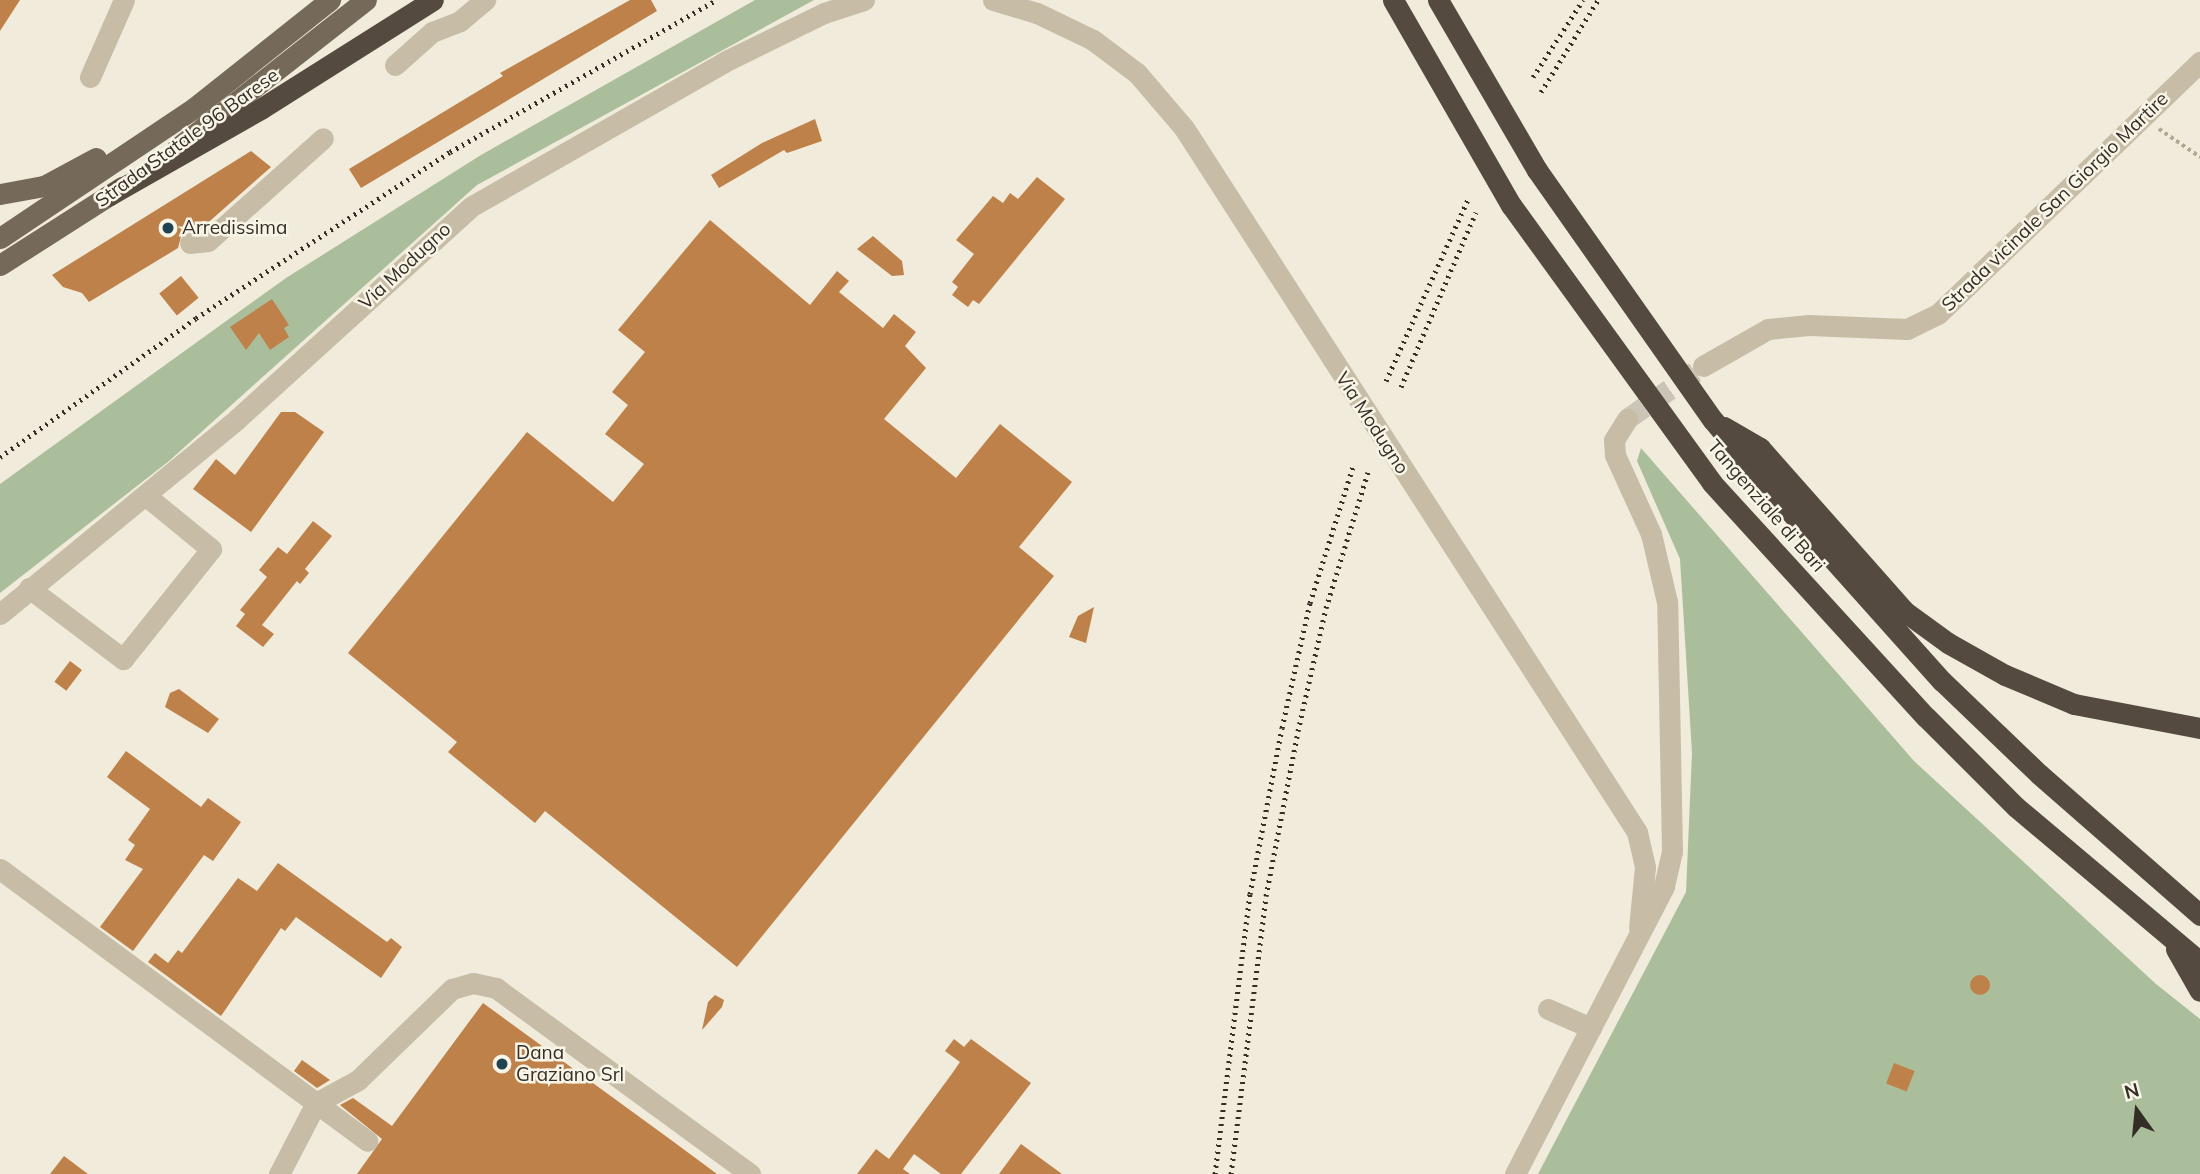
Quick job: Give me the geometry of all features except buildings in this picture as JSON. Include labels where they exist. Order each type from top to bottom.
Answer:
[{"type":"highway","name":"Tangenziale di Bari","points":[[1392,0],[1511,205],[1712,482],[1926,717],[2016,807],[2200,962]]},
{"type":"highway","name":"Tangenziale di Bari","points":[[1438,0],[1537,170],[1713,420],[1835,565],[1942,681],[2039,774],[2200,915]]},
{"type":"highway","points":[[108,196],[180,158],[426,5]]},
{"type":"highway","points":[[1713,420],[1760,447],[1903,611],[1948,643],[2005,676],[2074,704],[2200,728]]},
{"type":"highway","points":[[2172,940],[2200,991]]},
{"type":"main road","name":"Strada Statale 96 Barese","points":[[0,238],[194,108],[330,0]]},
{"type":"main road","name":"Strada Statale 96 Barese","points":[[0,265],[108,196],[245,99],[366,0]]},
{"type":"main road","points":[[0,194],[20,193],[67,177],[117,145],[194,108]]},
{"type":"street","points":[[90,77],[124,0]]},
{"type":"street","points":[[396,65],[432,32],[460,21],[485,0]]},
{"type":"street","name":"Via Modugno","points":[[0,614],[145,495],[472,206],[724,62],[804,22],[864,0]]},
{"type":"street","name":"Via Modugno","points":[[993,0],[1037,13],[1093,40],[1137,74],[1184,128],[1637,832],[1645,867],[1639,929]]},
{"type":"street","points":[[426,5],[432,32]]},
{"type":"street","name":"Strada vicinale San Giorgio Martire","points":[[1703,366],[1768,329],[1809,325],[1892,331],[1924,322],[1962,295],[2200,62]]},
{"type":"street","points":[[190,243],[208,242],[323,138]]},
{"type":"street","points":[[1515,1174],[1639,929],[1664,886],[1672,852],[1668,616],[1651,534],[1615,455],[1614,440],[1627,419]]},
{"type":"street","points":[[29,588],[123,659],[211,549],[145,495]]},
{"type":"street","points":[[0,869],[367,1141]]},
{"type":"street","points":[[279,1174],[316,1103],[358,1080],[452,989],[473,983],[496,988],[750,1174]]},
{"type":"street","points":[[1548,1009],[1591,1028]]},
{"type":"path","points":[[2143,118],[2200,157]]},
{"type":"green space","points":[[755,0],[814,0],[477,185],[169,461],[0,593],[0,484],[286,278],[481,155]]},
{"type":"green space","points":[[1641,448],[1914,761],[2156,984],[2200,1019],[2200,1174],[1538,1174],[1686,892],[1692,753],[1680,559],[1637,461]]},
{"type":"tunnel","points":[[1627,419],[1703,366]]},
{"type":"railway","points":[[0,457],[196,318],[450,152],[717,0]]},
{"type":"railway","points":[[1533,77],[1583,0]]},
{"type":"railway","points":[[1541,92],[1598,0]]},
{"type":"railway","points":[[1386,381],[1468,199]]},
{"type":"railway","points":[[1401,387],[1476,212]]},
{"type":"railway","points":[[1215,1174],[1250,894],[1282,728],[1310,603],[1353,467]]},
{"type":"railway","points":[[1231,1174],[1266,896],[1298,731],[1326,608],[1368,472]]},
{"type":"place","name":"Arredissima","points":[[168,228]]},
{"type":"place","name":"Dana Graziano Srl","points":[[502,1064]]}]
